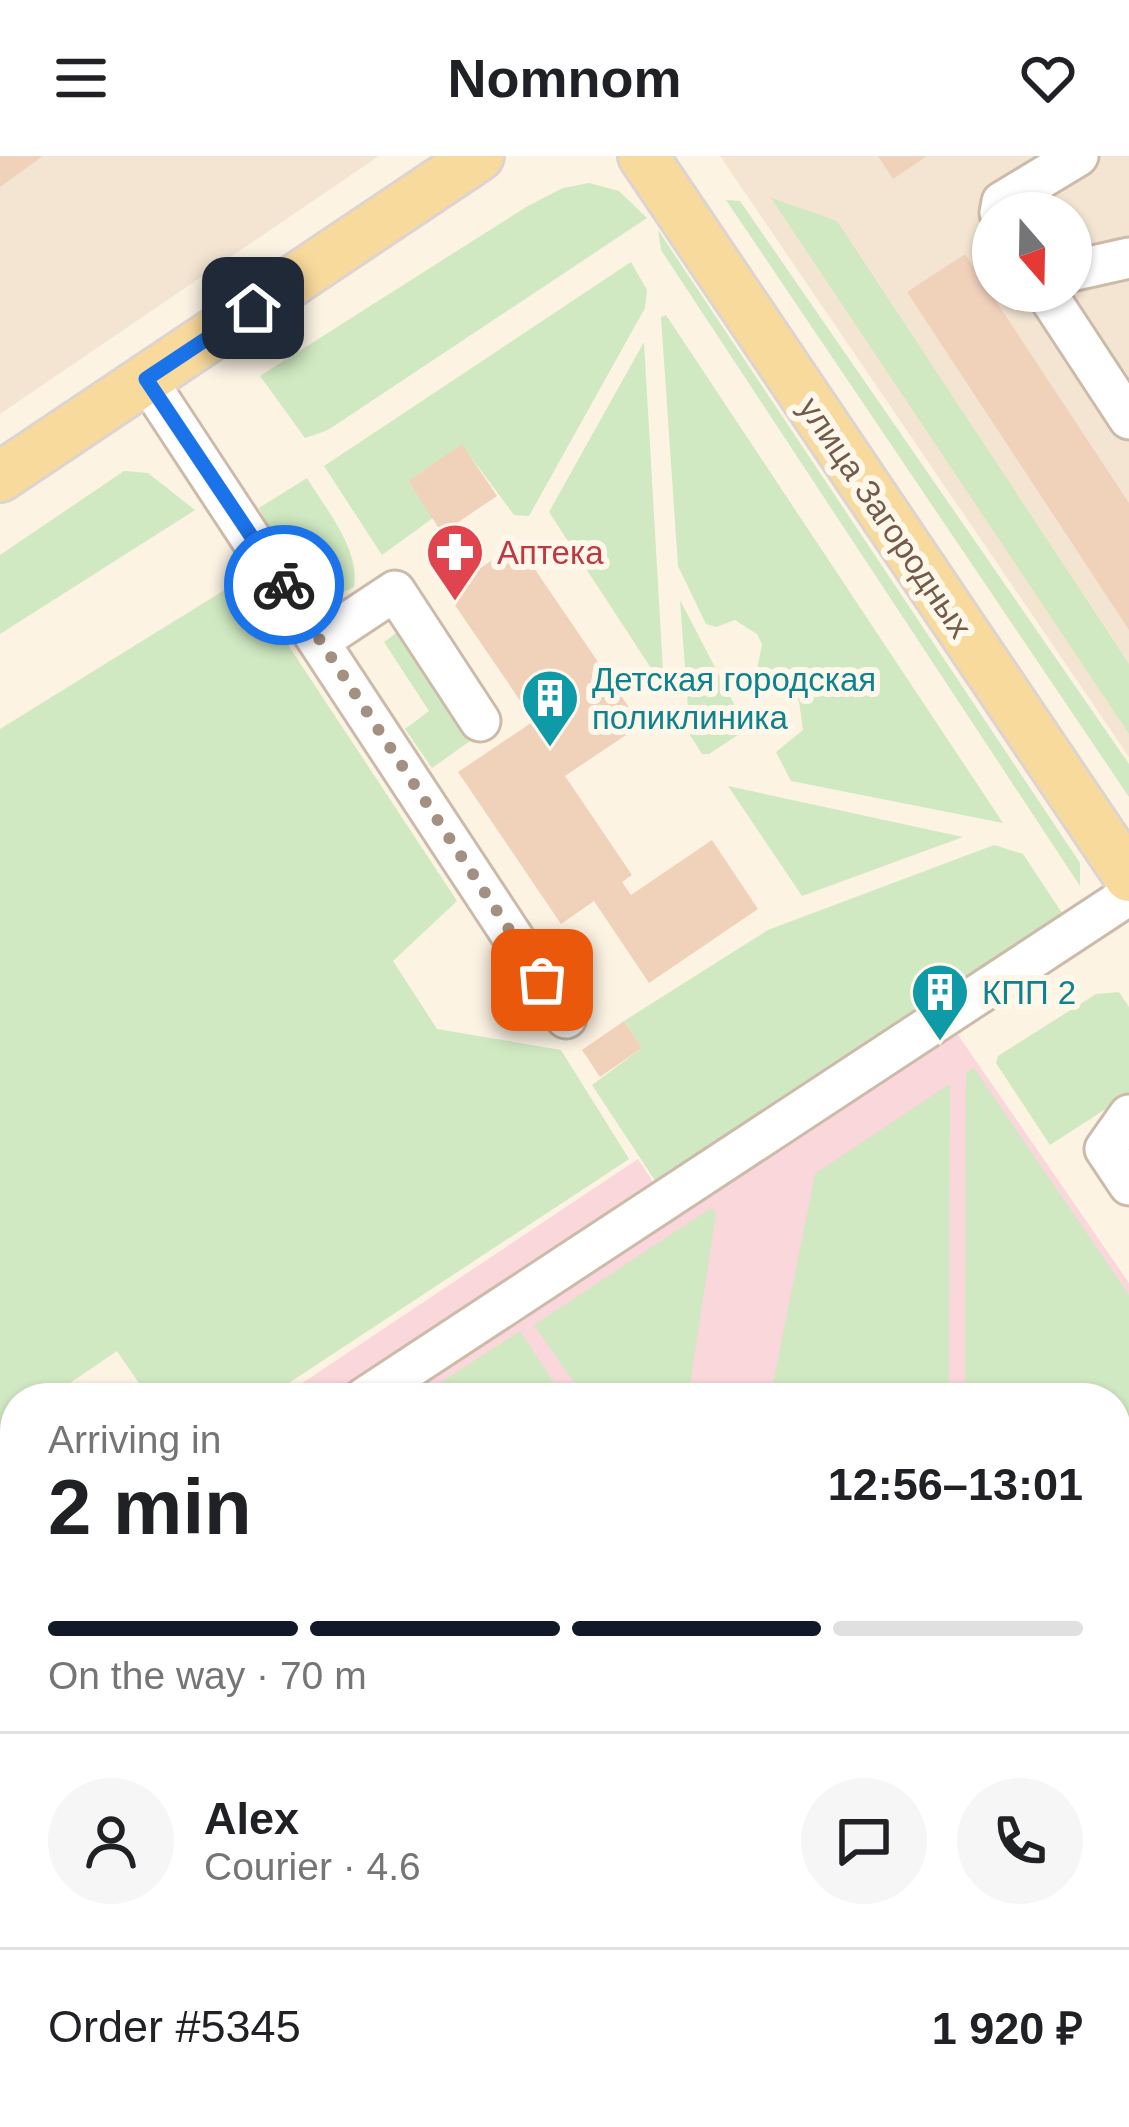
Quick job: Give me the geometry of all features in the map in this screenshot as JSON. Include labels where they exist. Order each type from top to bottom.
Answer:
[{"type":"main road","points":[[0,476],[479,156]]},
{"type":"main road","name":"улица Загородных","points":[[644,156],[1129,877]]},
{"type":"lane","points":[[1019,192],[1078,156]]},
{"type":"lane","points":[[1092,266],[1129,258]]},
{"type":"lane","points":[[1059,312],[1129,419]]},
{"type":"lane","points":[[146,379],[566,1018]]},
{"type":"lane","points":[[321,640],[395,591],[480,721]]},
{"type":"lane","points":[[387,1383],[1129,895]]},
{"type":"lane","points":[[1129,1115],[1105,1149],[1129,1184]]},
{"type":"shaded area","points":[[0,156],[379,156],[0,414]]},
{"type":"shaded area","points":[[720,156],[1129,156],[1129,757]]},
{"type":"shaded area","points":[[936,1003],[1129,1283],[1129,1383],[302,1383],[638,1159],[657,1188]]},
{"type":"green space","points":[[589,183],[619,191],[647,218],[328,430],[305,438],[260,376],[526,207],[563,188]]},
{"type":"green space","points":[[771,198],[837,221],[1129,664],[1129,734]]},
{"type":"green space","points":[[726,200],[740,201],[1129,764],[1129,797]]},
{"type":"green space","points":[[658,230],[1080,863],[1080,886],[661,250]]},
{"type":"green space","points":[[631,262],[647,290],[645,308],[529,516],[514,515],[462,445],[408,481],[433,518],[382,555],[324,466]]},
{"type":"green space","points":[[666,315],[1003,823],[791,781],[776,752],[803,730],[799,701],[768,690],[757,670],[762,644],[757,634],[735,620],[716,627],[706,624],[678,566],[661,317]]},
{"type":"green space","points":[[644,342],[664,688],[549,512]]},
{"type":"green space","points":[[124,471],[148,473],[195,510],[0,634],[0,555]]},
{"type":"green space","points":[[307,478],[340,530],[354,572],[354,587],[320,603],[285,558],[259,508]]},
{"type":"green space","points":[[244,578],[457,901],[393,961],[437,1029],[561,1050],[629,1159],[289,1383],[139,1383],[117,1351],[70,1383],[0,1383],[0,729]]},
{"type":"green space","points":[[680,600],[747,729],[709,754],[702,754],[690,735]]},
{"type":"green space","points":[[404,627],[480,734],[432,768],[405,729],[429,711],[384,642]]},
{"type":"green space","points":[[728,786],[963,837],[802,896]]},
{"type":"green space","points":[[994,845],[1023,854],[1062,913],[1059,923],[658,1185],[592,1085],[642,1048],[624,1021],[768,930]]},
{"type":"green space","points":[[1119,992],[1129,1007],[1129,1094],[1050,1145],[996,1063],[998,1056],[1096,994]]},
{"type":"green space","points":[[974,1068],[1129,1295],[1129,1383],[965,1383],[966,1073]]},
{"type":"green space","points":[[950,1084],[949,1383],[773,1383],[815,1174]]},
{"type":"green space","points":[[711,1208],[716,1213],[690,1383],[575,1383],[534,1325]]},
{"type":"green space","points":[[520,1331],[554,1383],[440,1383]]},
{"type":"building","points":[[0,156],[43,156],[0,187]]},
{"type":"building","points":[[878,156],[927,156],[893,179]]},
{"type":"building","points":[[965,254],[972,265],[972,312],[1003,312],[1129,503],[1129,630],[907,292]]},
{"type":"building","points":[[462,444],[497,496],[442,533],[408,481]]},
{"type":"building","name":"Детская городская поликлиника","points":[[517,543],[641,725],[565,776],[632,875],[622,882],[631,895],[712,840],[758,909],[649,983],[594,901],[561,924],[458,772],[534,721],[446,592]]},
{"type":"building","points":[[624,1021],[642,1048],[600,1077],[582,1050]]},
{"type":"way so far","points":[[284,585],[542,980]]},
{"type":"place","name":"Аптека","points":[[455,603]]},
{"type":"place","name":"Детская городская поликлиника","points":[[550,749]]},
{"type":"place","name":"КПП 2","points":[[940,1043]]},
{"type":"route","points":[[253,308],[146,379],[284,585]]}]
